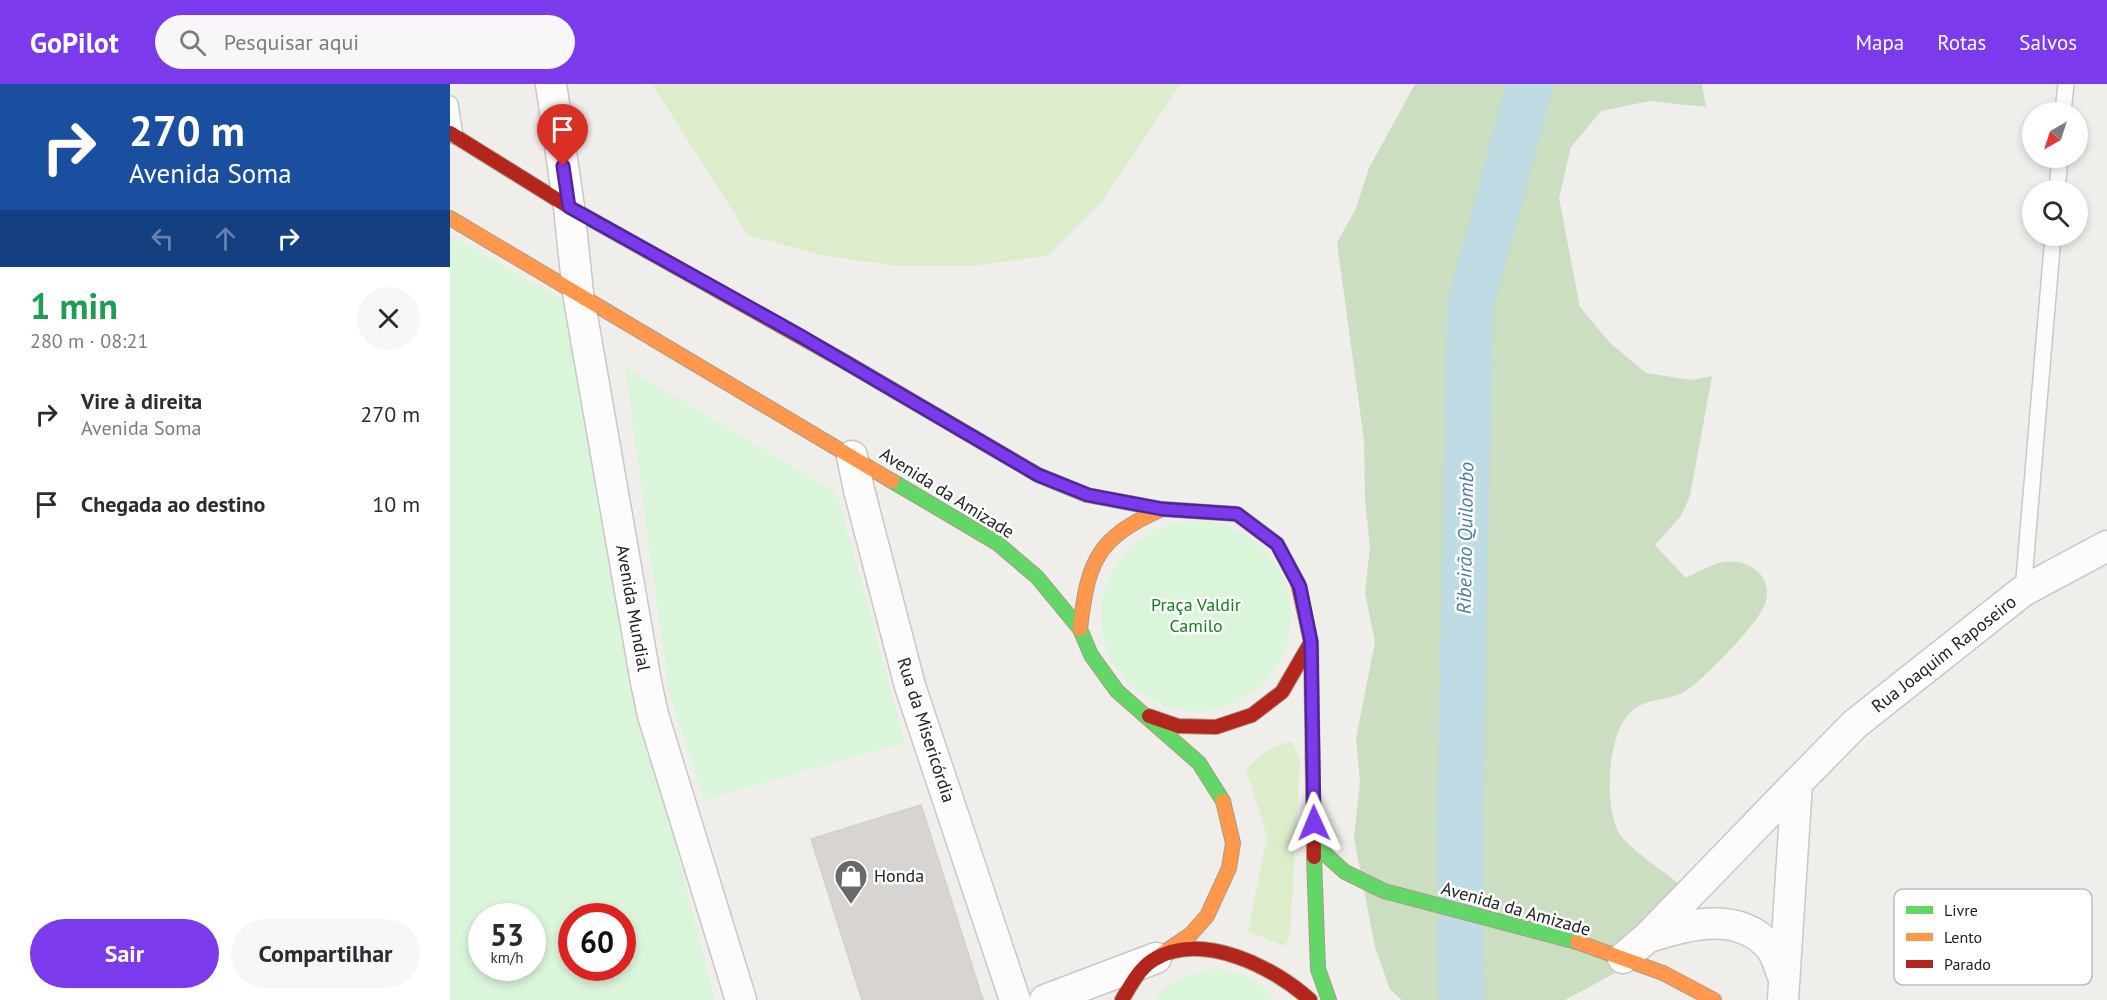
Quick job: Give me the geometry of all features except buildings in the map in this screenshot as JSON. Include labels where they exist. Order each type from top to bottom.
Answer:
[{"type":"main road","points":[[453,135],[569,207],[799,335],[1038,475],[1088,495],[1162,509],[1237,514],[1277,544],[1300,587],[1311,642],[1315,939],[1318,969],[1329,1000]]},
{"type":"main road","name":"Avenida da Amizade","points":[[450,218],[998,543],[1037,577],[1080,629],[1091,655],[1117,691],[1199,763],[1218,789],[1228,815],[1233,843],[1228,868],[1207,916],[1190,935],[1156,958],[1130,986]]},
{"type":"main road","points":[[1080,629],[1084,591],[1093,563],[1107,541],[1132,521],[1162,509]]},
{"type":"main road","points":[[1142,713],[1178,726],[1216,727],[1252,715],[1282,692],[1311,642]]},
{"type":"main road","name":"Avenida da Amizade","points":[[1315,845],[1348,874],[1404,897],[1497,920],[1623,958],[1687,983],[1714,1000]]},
{"type":"main road","points":[[1156,958],[1190,951],[1226,953],[1267,966],[1310,1000]]},
{"type":"main road","points":[[1115,1000],[1130,986]]},
{"type":"main road","points":[[1122,1000],[1130,986]]},
{"type":"street","name":"Avenida Mundial","points":[[551,84],[569,207],[578,293],[653,715],[741,1000]]},
{"type":"street","name":"Rua da Misericórdia","points":[[852,456],[858,490],[910,686],[1015,1000]]},
{"type":"street","name":"Rua Joaquim Raposeiro","points":[[1623,958],[1647,938],[1856,724],[2023,591],[2107,546]]},
{"type":"street","points":[[1783,988],[1797,783]]},
{"type":"street","points":[[1647,938],[1689,925],[1725,923],[1748,930],[1770,947],[1783,988]]},
{"type":"street","points":[[1045,1000],[1156,958]]},
{"type":"lane","points":[[2064,102],[2066,84]]},
{"type":"lane","points":[[450,104],[453,135]]},
{"type":"lane","points":[[2023,591],[2052,246]]},
{"type":"green space","points":[[652,84],[1181,84],[1102,201],[1047,256],[971,266],[896,266],[821,255],[748,235]]},
{"type":"green space","points":[[1415,84],[1702,84],[1706,107],[1650,101],[1601,111],[1571,147],[1559,198],[1580,307],[1610,343],[1646,373],[1692,380],[1712,376],[1690,496],[1681,516],[1655,545],[1686,578],[1719,563],[1742,563],[1751,567],[1764,581],[1767,590],[1766,601],[1747,631],[1700,680],[1682,693],[1634,709],[1621,726],[1612,756],[1610,773],[1611,807],[1614,821],[1619,833],[1629,845],[1678,883],[1678,895],[1649,955],[1565,1000],[1402,1000],[1390,990],[1375,947],[1354,838],[1360,782],[1356,738],[1375,642],[1365,593],[1370,547],[1365,501],[1364,440],[1337,243],[1356,208],[1369,168]]},
{"type":"green space","points":[[450,235],[582,311],[638,699],[715,1000],[450,1000]]},
{"type":"green space","points":[[625,367],[837,493],[905,743],[704,800],[669,693]]},
{"type":"green space","name":"Praça Valdir Camilo","points":[[1187,521],[1205,521],[1241,532],[1263,549],[1275,563],[1284,580],[1291,616],[1284,652],[1275,669],[1263,683],[1241,700],[1224,707],[1205,711],[1187,711],[1151,700],[1129,683],[1117,669],[1105,644],[1101,625],[1101,607],[1112,571],[1129,549],[1143,537],[1168,525]]},
{"type":"green space","points":[[1292,741],[1300,759],[1290,936],[1284,946],[1248,931],[1267,836],[1246,770],[1266,751]]},
{"type":"green space","points":[[1220,969],[1251,979],[1275,1000],[1153,1000],[1167,986],[1183,977]]},
{"type":"waterway","name":"Ribeirão Quilombo","points":[[1461,1000],[1460,818],[1470,307],[1530,84]]},
{"type":"traffic: fast","points":[[847,363],[1038,475],[1087,495],[1162,509],[1237,514],[1277,544],[1298,583]]},
{"type":"traffic: fast","points":[[892,481],[997,543],[1037,577],[1080,629],[1091,655],[1117,691],[1199,763],[1223,801]]},
{"type":"traffic: fast","points":[[1315,845],[1345,872],[1384,891],[1577,942]]},
{"type":"traffic: fast","points":[[1314,857],[1318,969],[1329,1000]]},
{"type":"traffic: slow","points":[[450,218],[892,481]]},
{"type":"traffic: slow","points":[[1080,629],[1087,585],[1092,568],[1100,554],[1123,530],[1162,509]]},
{"type":"traffic: slow","points":[[1156,958],[1190,935],[1207,916],[1229,868],[1233,843],[1223,801]]},
{"type":"traffic: slow","points":[[1577,942],[1663,973],[1714,1000]]},
{"type":"traffic: jam","points":[[450,133],[569,207],[847,363]]},
{"type":"traffic: jam","points":[[1298,583],[1311,642],[1314,857]]},
{"type":"traffic: jam","points":[[1149,716],[1178,726],[1216,727],[1252,715],[1282,692],[1311,642]]},
{"type":"traffic: jam","points":[[1122,1000],[1139,973],[1153,960],[1172,952],[1193,949],[1236,956],[1257,965],[1277,976],[1310,1000]]},
{"type":"place","name":"Honda","points":[[851,905]]},
{"type":"route","points":[[563,166],[569,207],[799,335],[1038,475],[1088,495],[1162,509],[1237,514],[1277,544],[1300,587],[1311,642],[1314,823]]}]
